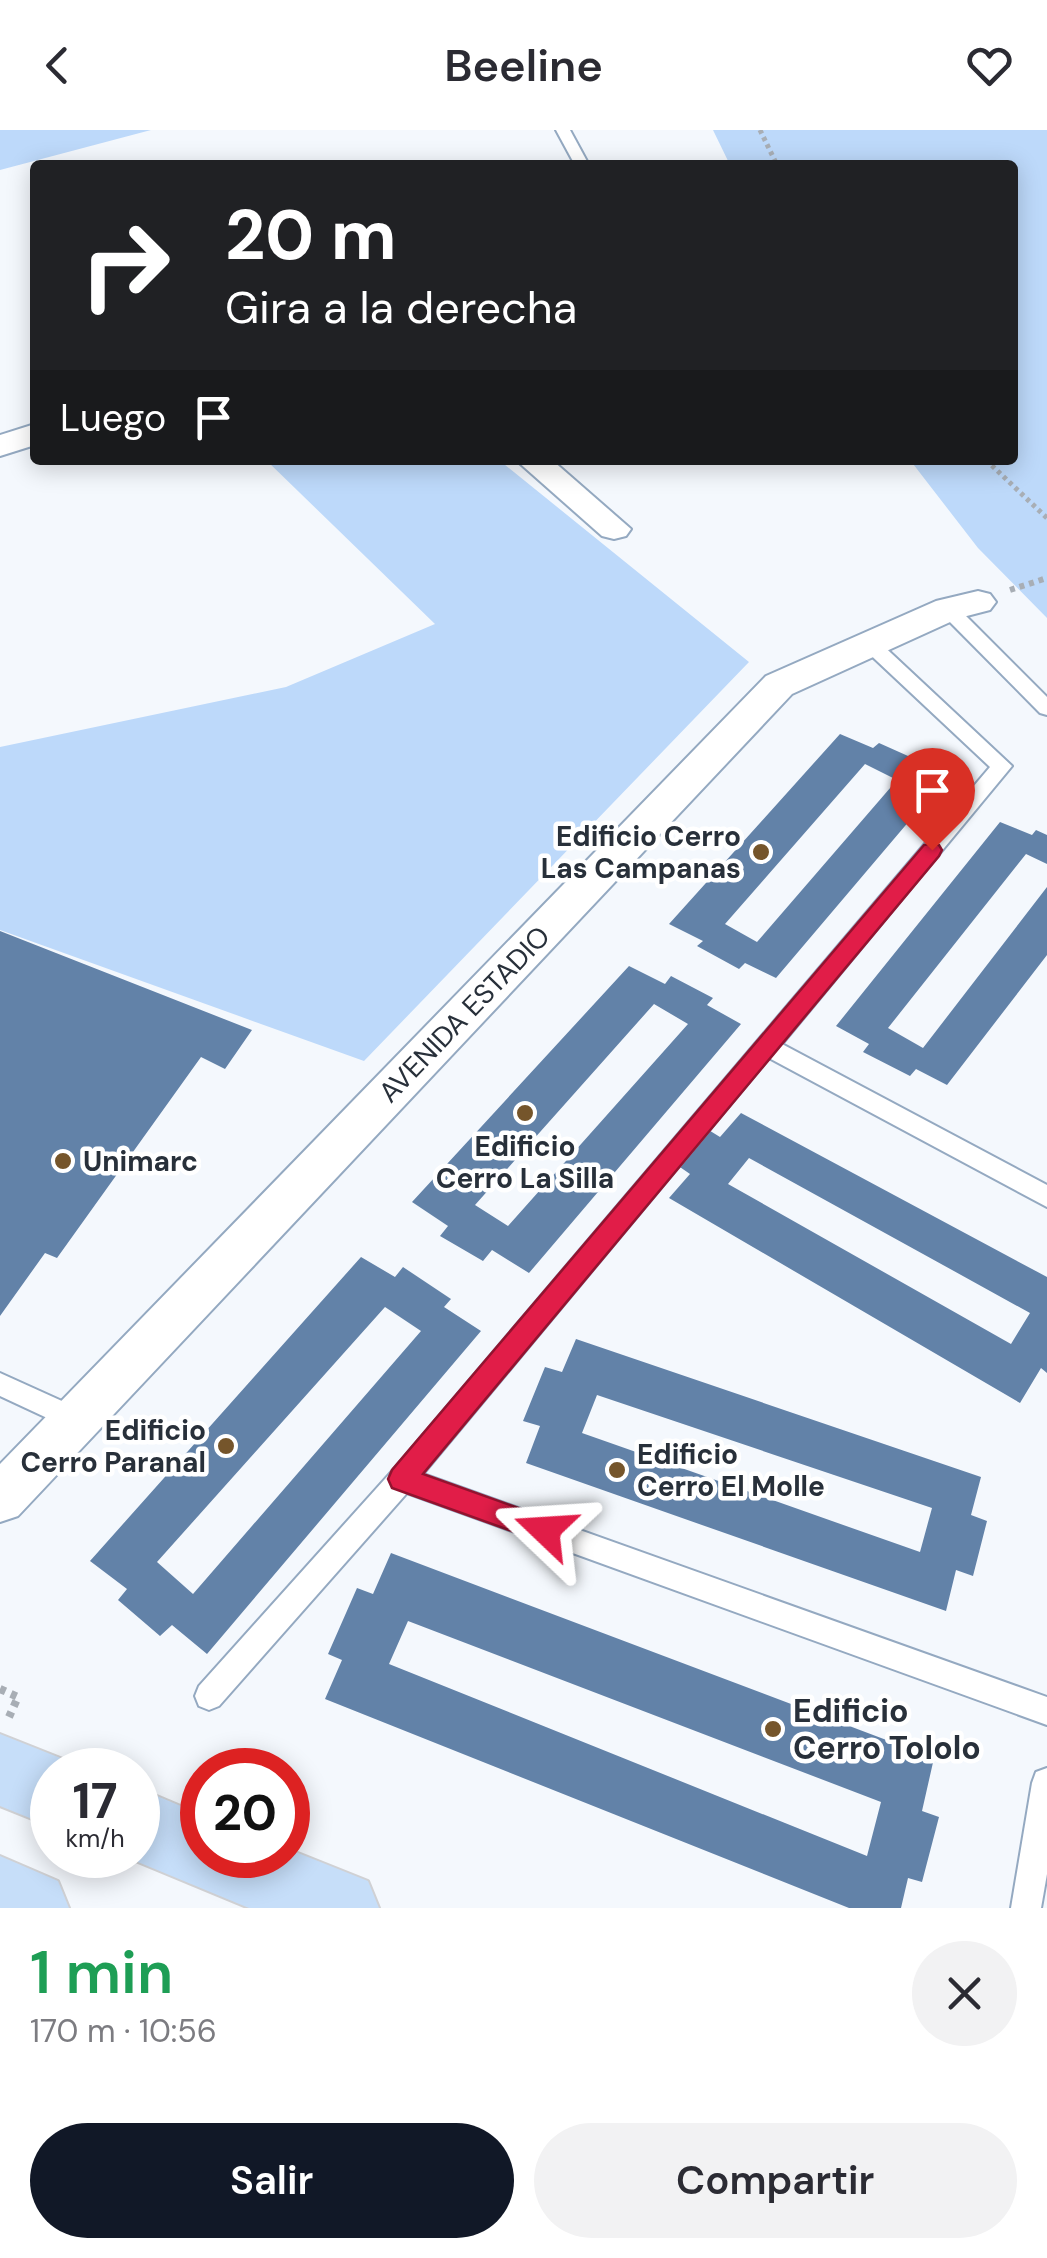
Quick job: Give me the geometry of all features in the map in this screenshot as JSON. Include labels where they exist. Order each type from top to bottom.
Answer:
[{"type":"main road","points":[[3,1746],[30,1771]]},
{"type":"main road","points":[[268,1878],[342,1908]]},
{"type":"main road","points":[[0,1894],[31,1908]]},
{"type":"street","points":[[0,446],[30,436]]},
{"type":"street","points":[[538,465],[614,529]]},
{"type":"street","name":"AVENIDA ESTADIO","points":[[0,1500],[779,685],[868,643],[963,605]]},
{"type":"lane","points":[[563,130],[579,160]]},
{"type":"lane","points":[[963,605],[1047,708]]},
{"type":"lane","points":[[209,1696],[402,1479],[1002,766],[868,643]]},
{"type":"lane","points":[[768,1047],[1047,1197]]},
{"type":"lane","points":[[0,1384],[75,1419]]},
{"type":"lane","points":[[402,1479],[1047,1712]]},
{"type":"lane","points":[[1026,1908],[1047,1783]]},
{"type":"path","points":[[760,130],[775,160]]},
{"type":"path","points":[[991,465],[1047,518]]},
{"type":"path","points":[[0,1689],[18,1697],[3,1746]]},
{"type":"shaded area","points":[[0,130],[151,130],[30,160],[0,170]]},
{"type":"shaded area","points":[[713,130],[1047,130],[1047,618],[978,548],[914,465],[1018,465],[1018,160],[728,160]]},
{"type":"shaded area","points":[[271,465],[505,465],[749,662],[364,1061],[0,930],[0,747],[286,687],[435,624]]},
{"type":"building","name":"Edificio Cerro Las Campanas","points":[[840,734],[873,748],[879,743],[917,760],[913,766],[944,780],[776,978],[745,963],[739,969],[697,946],[703,941],[669,924]],"holes":[[[865,764],[897,780],[757,942],[725,924]]]},
{"type":"building","points":[[1000,822],[1032,835],[1036,830],[1047,835],[1047,864],[1026,854],[888,1028],[923,1048],[1047,887],[1047,955],[947,1085],[916,1069],[910,1076],[863,1052],[869,1044],[836,1026]]},
{"type":"building","name":"Unimarc","points":[[0,931],[252,1030],[225,1069],[201,1057],[57,1258],[45,1253],[0,1316]]},
{"type":"building","name":"Edificio Cerro La Silla","points":[[629,966],[665,984],[671,976],[713,998],[707,1005],[741,1024],[529,1273],[492,1250],[483,1261],[440,1236],[448,1226],[412,1202]],"holes":[[[654,1004],[688,1024],[508,1226],[475,1205]]]},
{"type":"building","points":[[741,1113],[1047,1277],[1047,1373],[1041,1368],[1020,1403],[669,1198],[690,1174],[677,1165],[707,1129],[720,1137]],"holes":[[[749,1158],[1030,1313],[1011,1344],[728,1184]]]},
{"type":"building","name":"Edificio Cerro Paranal","points":[[361,1257],[395,1277],[403,1267],[451,1299],[444,1307],[481,1331],[207,1654],[172,1625],[160,1636],[118,1600],[127,1589],[90,1561]],"holes":[[[385,1307],[421,1331],[193,1594],[157,1562]]]},
{"type":"building","name":"Edificio Cerro El Molle","points":[[576,1339],[981,1477],[971,1515],[987,1521],[973,1576],[956,1570],[946,1611],[526,1463],[540,1426],[523,1421],[545,1367],[562,1372]],"holes":[[[597,1395],[932,1508],[920,1552],[582,1433]]]},
{"type":"building","name":"Edificio Cerro Tololo","points":[[391,1553],[934,1758],[922,1811],[939,1817],[922,1882],[908,1878],[901,1908],[849,1908],[325,1699],[342,1660],[328,1654],[357,1588],[373,1594]],"holes":[[[408,1621],[881,1802],[867,1856],[389,1664]]]},
{"type":"place","name":"Edificio Cerro Las Campanas","points":[[761,852]]},
{"type":"place","name":"Edificio Cerro La Silla","points":[[525,1113]]},
{"type":"place","name":"Unimarc","points":[[63,1161]]},
{"type":"place","name":"Edificio Cerro Paranal","points":[[226,1446]]},
{"type":"place","name":"Edificio Cerro El Molle","points":[[617,1470]]},
{"type":"place","name":"Edificio Cerro Tololo","points":[[773,1729]]},
{"type":"route","points":[[545,1530],[402,1479],[932,850]]}]
